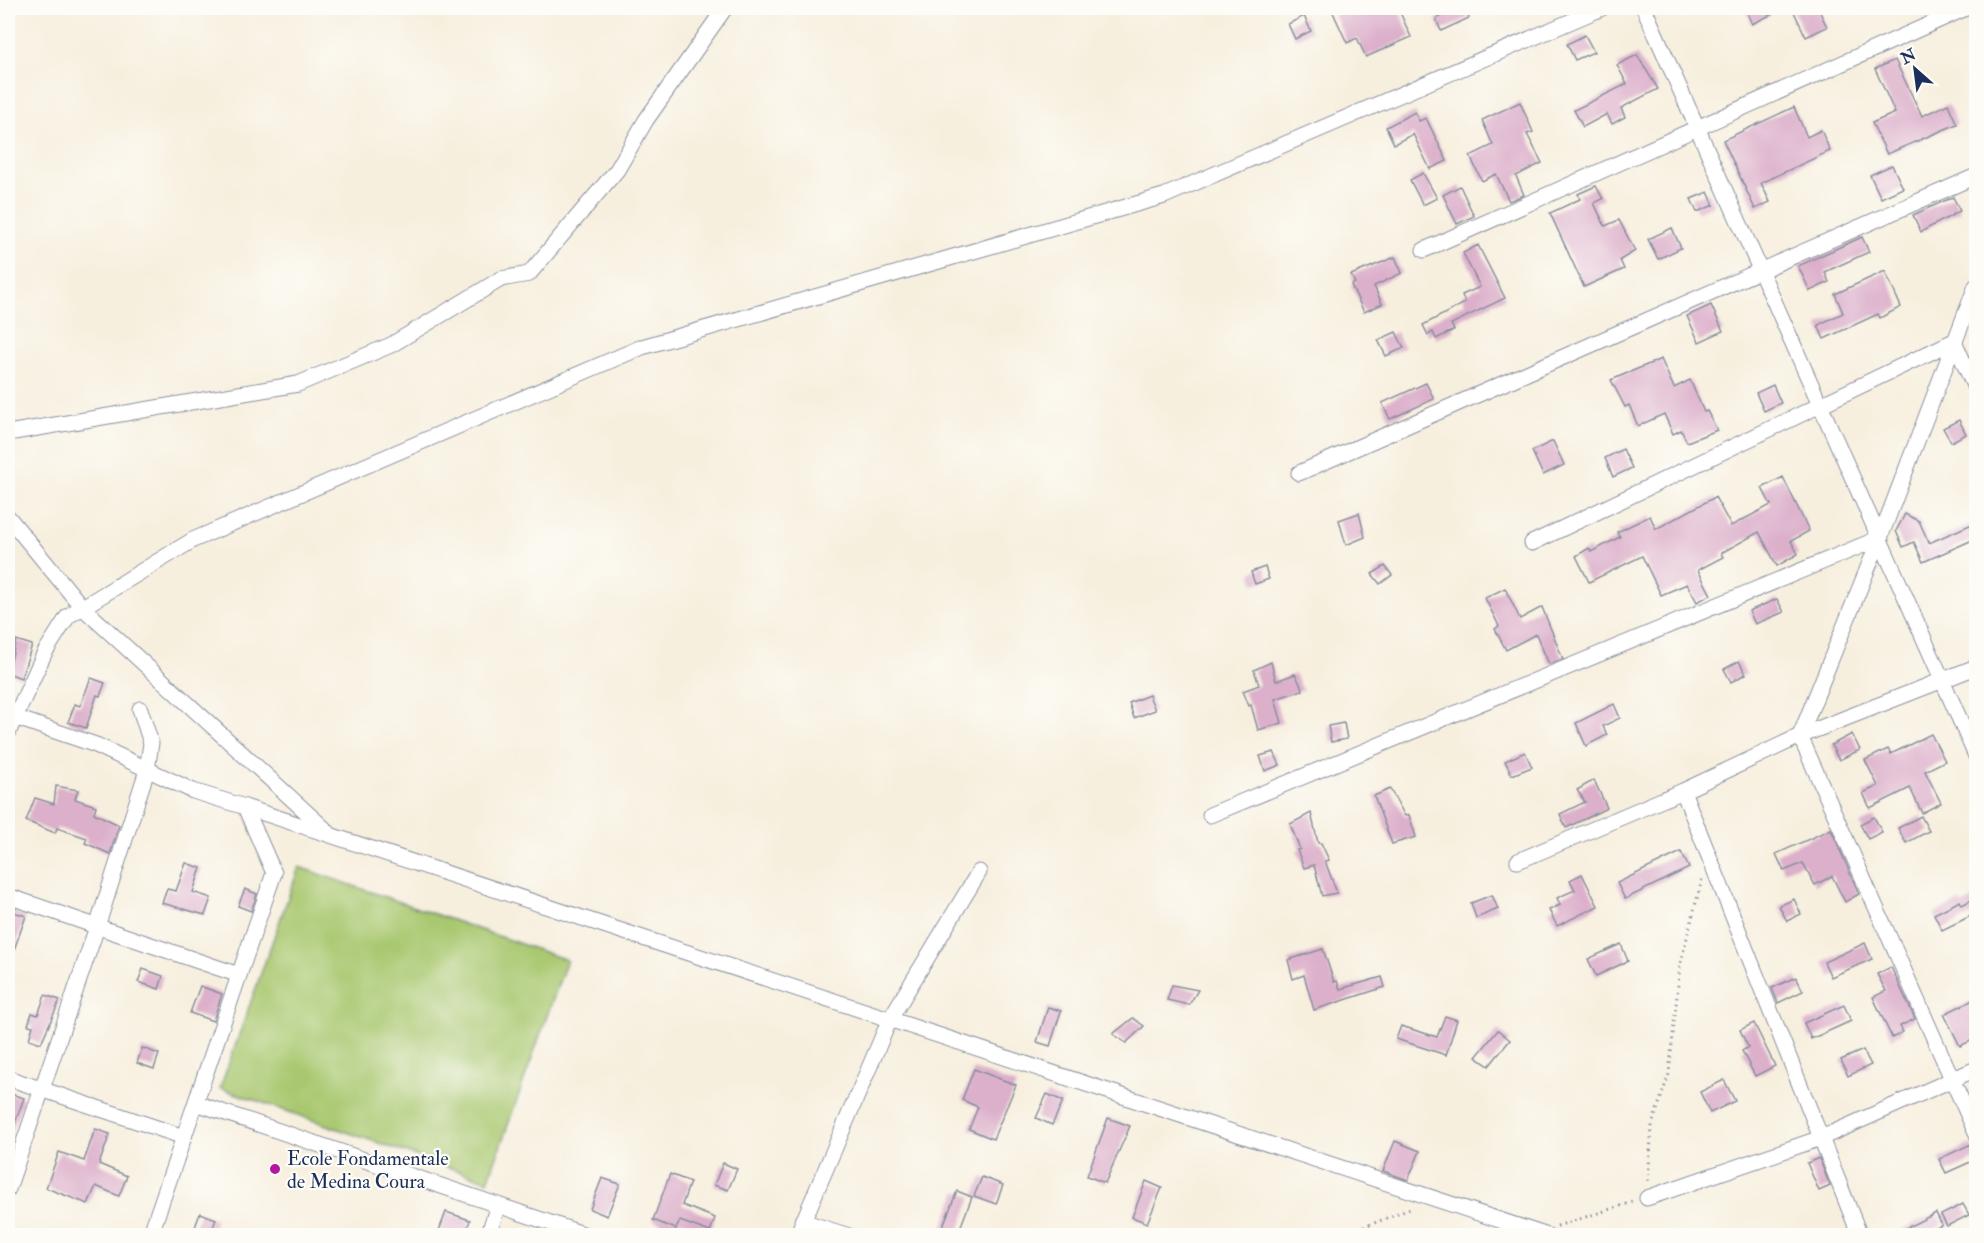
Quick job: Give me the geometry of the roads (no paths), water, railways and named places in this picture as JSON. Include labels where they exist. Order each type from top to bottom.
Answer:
[{"type":"street","points":[[8,433],[298,384],[391,345],[501,279],[529,274],[617,170],[646,120],[725,8]]},
{"type":"street","points":[[8,733],[10,716],[68,616],[193,540],[642,347],[1164,196],[1602,8]]},
{"type":"street","points":[[1644,8],[1977,756]]},
{"type":"street","points":[[1424,250],[1966,8]]},
{"type":"street","points":[[1299,473],[1977,176]]},
{"type":"street","points":[[1977,286],[1880,538],[1800,736],[1977,1133]]},
{"type":"street","points":[[1532,543],[1954,341]]},
{"type":"street","points":[[1954,341],[1977,390]]},
{"type":"street","points":[[8,517],[82,607],[332,835]]},
{"type":"street","points":[[1209,815],[1880,538]]},
{"type":"street","points":[[1518,861],[1683,791],[1800,736],[1977,667]]},
{"type":"street","points":[[8,1189],[97,927],[147,770],[151,742],[140,709]]},
{"type":"street","points":[[10,716],[96,745],[193,791],[1543,1234]]},
{"type":"street","points":[[1683,791],[1860,1236]]},
{"type":"street","points":[[150,1236],[274,873],[245,807]]},
{"type":"street","points":[[797,1236],[890,1019],[979,872]]},
{"type":"street","points":[[8,896],[239,975]]},
{"type":"street","points":[[1647,1198],[1821,1138],[1977,1069]]},
{"type":"street","points":[[8,1078],[184,1137]]},
{"type":"street","points":[[196,1102],[589,1236]]},
{"type":"street","points":[[488,1236],[498,1205]]},
{"type":"street","points":[[802,1221],[849,1236]]},
{"type":"place","name":"Ecole Fondamentale de Medina Coura","points":[[275,1169]]}]
